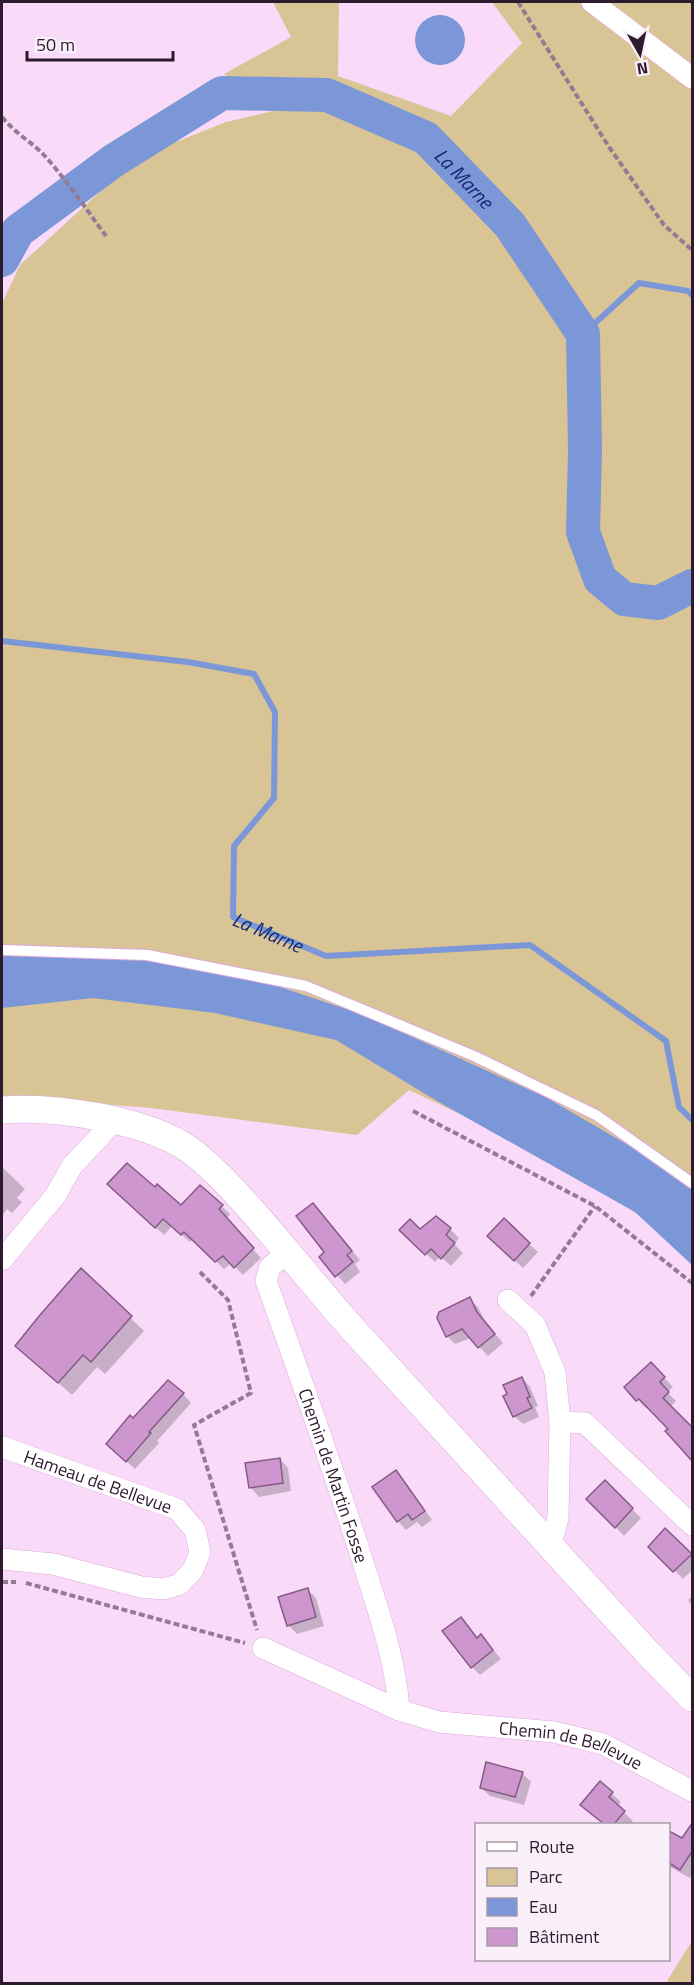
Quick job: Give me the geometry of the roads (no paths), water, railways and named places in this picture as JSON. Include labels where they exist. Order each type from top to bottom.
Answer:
[{"type":"street","points":[[592,2],[693,78]]},
{"type":"street","points":[[2,1110],[71,1112],[115,1120],[155,1133],[188,1149],[219,1174],[350,1325],[647,1652],[693,1698]]},
{"type":"street","points":[[2,1260],[55,1196],[72,1166],[115,1120]]},
{"type":"street","name":"Chemin de Martin Fosse","points":[[288,1252],[270,1267],[266,1281],[381,1619],[398,1684],[399,1710]]},
{"type":"street","points":[[514,1306],[535,1325],[555,1372],[560,1422],[558,1518],[554,1533],[546,1541]]},
{"type":"street","points":[[560,1422],[585,1423],[693,1526]]},
{"type":"street","name":"Hameau de Bellevue","points":[[2,1447],[177,1509],[195,1530],[200,1552],[193,1570],[180,1584],[164,1589],[141,1587],[53,1564],[2,1558]]},
{"type":"street","name":"Chemin de Bellevue","points":[[263,1648],[399,1710],[439,1722],[554,1732],[603,1744],[693,1791]]},
{"type":"lane","points":[[2,950],[147,955],[306,986],[474,1056],[596,1115],[693,1183]]},
{"type":"water","points":[[440,15],[458,22],[465,40],[458,58],[440,65],[422,58],[415,40],[422,22]]},
{"type":"water","points":[[2,956],[77,956],[158,960],[203,967],[277,986],[364,1015],[547,1098],[635,1149],[692,1189],[692,1265],[635,1212],[437,1101],[336,1040],[215,1013],[93,998],[2,1008]]},
{"type":"waterway","name":"La Marne","points":[[2,260],[18,231],[113,161],[222,93],[327,95],[426,138],[510,225],[583,334],[585,449],[583,532],[600,579],[624,599],[658,603],[692,586]]},
{"type":"waterway","points":[[583,334],[639,283],[688,291],[692,295]]},
{"type":"waterway","name":"La Marne","points":[[2,641],[188,662],[254,674],[275,712],[274,798],[234,846],[233,917],[326,956],[530,945],[666,1041],[679,1107],[692,1120]]}]
